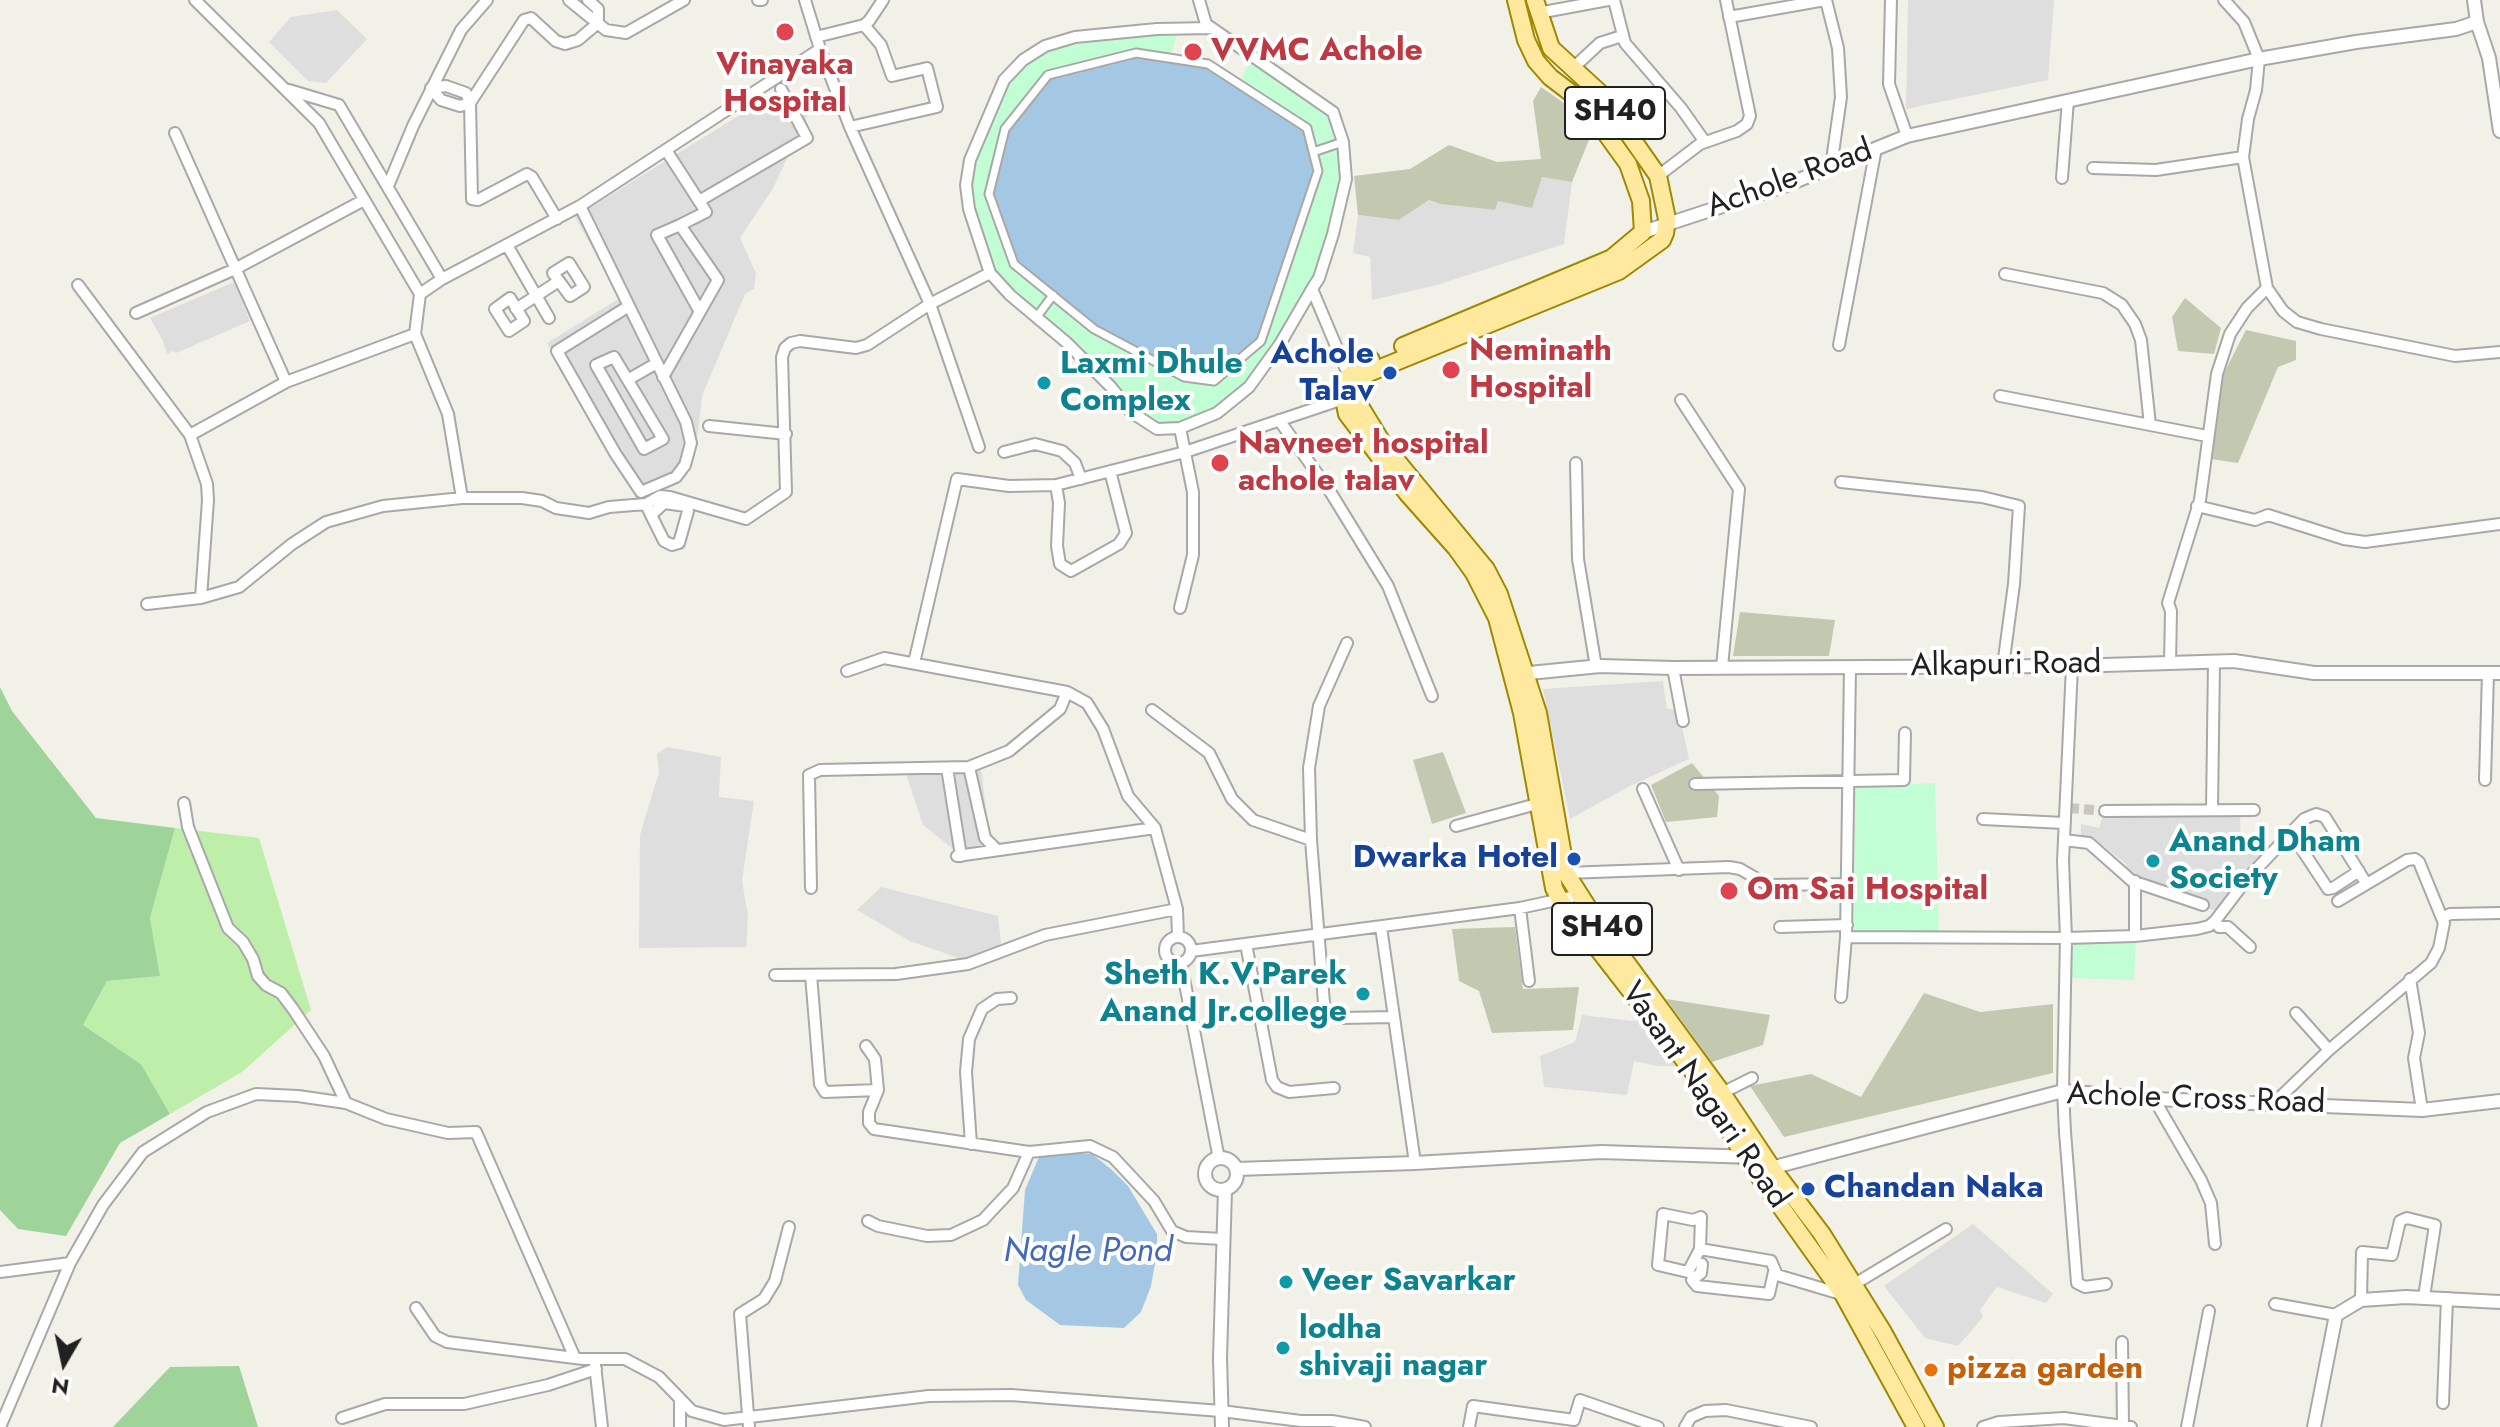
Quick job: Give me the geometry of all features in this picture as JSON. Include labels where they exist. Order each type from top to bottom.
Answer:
[{"type":"main road","name":"SH40","points":[[1516,0],[1526,40],[1536,61],[1550,77],[1584,103],[1628,164],[1641,201],[1643,232]]},
{"type":"main road","name":"SH40","points":[[1537,6],[1551,48],[1600,93],[1658,176],[1664,232]]},
{"type":"main road","name":"Achole Road","points":[[1349,376],[1369,361],[1612,258],[1643,232]]},
{"type":"main road","name":"Achole Road","points":[[1351,396],[1362,378],[1375,369],[1619,271],[1664,232]]},
{"type":"main road","points":[[1349,376],[1351,396]]},
{"type":"main road","name":"Vasant Nagari Road","points":[[1351,396],[1383,444],[1486,569],[1499,594],[1519,674],[1538,713],[1554,888],[1560,900],[1692,1070],[1746,1158],[1764,1165]]},
{"type":"main road","name":"Vasant Nagari Road","points":[[1546,802],[1566,873],[1722,1093],[1764,1165],[1822,1234],[1916,1427]]},
{"type":"main road","name":"Vasant Nagari Road","points":[[1848,1290],[1883,1332],[1935,1427]]},
{"type":"street","points":[[195,0],[319,123],[420,294],[415,334],[448,414],[462,498]]},
{"type":"street","points":[[388,186],[431,88],[461,30],[487,0]]},
{"type":"street","points":[[569,0],[606,30],[626,33],[684,0]]},
{"type":"street","points":[[588,0],[598,9]]},
{"type":"street","points":[[557,219],[532,177],[527,174],[478,200],[472,199],[470,103],[527,18],[531,18],[556,41],[565,44],[578,40],[598,23],[598,9],[606,0]]},
{"type":"street","points":[[805,0],[850,127],[930,304],[979,447]]},
{"type":"street","points":[[816,37],[864,25],[883,0]]},
{"type":"street","points":[[1199,0],[1206,24],[1333,112],[1343,142],[1346,179],[1319,278],[1280,344],[1249,387],[1217,413],[1180,428],[1157,429],[1131,412],[1066,342],[990,273],[969,209],[966,185],[970,160],[1004,80],[1023,60],[1045,46],[1075,37],[1211,28]]},
{"type":"street","points":[[1537,6],[1611,0],[1629,48],[1705,142]]},
{"type":"street","points":[[1658,176],[1705,142],[1737,131],[1747,124],[1750,116],[1726,0]]},
{"type":"street","points":[[1729,17],[1826,0],[1838,48],[1841,97],[1831,167]]},
{"type":"street","points":[[1891,0],[1889,84],[1907,136]]},
{"type":"street","points":[[2224,0],[2244,22],[2259,59],[2243,157],[2267,288],[2283,311],[2297,322],[2330,332],[2455,356],[2500,352]]},
{"type":"street","points":[[2474,0],[2477,22],[2489,58],[2500,131]]},
{"type":"street","name":"Achole Road","points":[[1643,232],[1664,232],[1907,136],[2259,59],[2456,29],[2477,22]]},
{"type":"street","points":[[850,127],[937,107],[927,68],[892,76],[881,45],[864,25]]},
{"type":"street","points":[[1572,69],[1600,43],[1622,36]]},
{"type":"street","points":[[420,294],[442,279],[580,206],[820,49]]},
{"type":"street","points":[[1136,53],[1208,64],[1307,128],[1313,152],[1318,171],[1261,341],[1214,381],[1184,377],[1094,329],[1014,264],[989,194],[1005,129],[1048,75],[1136,53]]},
{"type":"street","points":[[431,88],[441,100],[460,106],[470,103]]},
{"type":"street","points":[[699,201],[807,138],[781,89]]},
{"type":"street","points":[[288,90],[339,105],[442,279]]},
{"type":"street","points":[[2062,178],[2068,100]]},
{"type":"street","points":[[319,123],[339,105]]},
{"type":"street","points":[[175,133],[286,382]]},
{"type":"street","points":[[1313,152],[1343,142]]},
{"type":"street","points":[[1839,345],[1876,148]]},
{"type":"street","points":[[666,150],[706,212],[657,235],[700,312]]},
{"type":"street","points":[[2093,168],[2156,170],[2243,157]]},
{"type":"street","points":[[136,313],[235,269],[364,200]]},
{"type":"street","points":[[580,206],[686,422],[691,443],[689,456],[676,477],[641,492],[557,351],[629,306]]},
{"type":"street","points":[[663,377],[718,280],[680,225]]},
{"type":"street","points":[[507,245],[549,318]]},
{"type":"street","points":[[147,604],[201,598],[239,587],[292,544],[326,522],[383,506],[462,498],[522,498],[589,513],[609,507],[649,510],[660,496],[746,519],[786,492],[782,357],[785,348],[800,341],[856,348],[867,345],[930,304],[990,273]]},
{"type":"street","points":[[2005,274],[2103,293],[2122,305],[2141,340],[2150,425]]},
{"type":"street","points":[[516,309],[559,281]]},
{"type":"street","points":[[78,285],[190,435],[207,484],[201,598]]},
{"type":"street","points":[[2170,663],[2171,611],[2168,603],[2200,500],[2217,374],[2230,334],[2247,308],[2267,288]]},
{"type":"street","points":[[1312,289],[1349,376]]},
{"type":"street","points":[[1036,318],[1053,295]]},
{"type":"street","points":[[190,435],[286,382],[415,334]]},
{"type":"street","points":[[614,357],[629,379],[663,439],[644,449],[596,365],[614,357]]},
{"type":"street","points":[[629,379],[657,363]]},
{"type":"street","points":[[914,663],[957,479],[1009,486],[1056,485],[1185,452],[1351,396]]},
{"type":"street","points":[[2000,396],[2207,436]]},
{"type":"street","points":[[1681,400],[1739,489],[1722,667]]},
{"type":"street","points":[[1279,420],[1331,493],[1388,586],[1432,696]]},
{"type":"street","points":[[709,426],[786,434]]},
{"type":"street","points":[[1180,428],[1193,492],[1193,555],[1180,608]]},
{"type":"street","points":[[1004,452],[1035,444],[1062,451],[1075,463],[1081,479]]},
{"type":"street","points":[[1576,463],[1578,559],[1596,667]]},
{"type":"street","points":[[1056,485],[1060,564],[1071,571],[1119,544],[1126,533],[1110,471]]},
{"type":"street","points":[[1841,482],[1982,497],[2019,506],[2014,584],[2003,666]]},
{"type":"street","points":[[2197,506],[2255,520],[2268,515],[2344,539],[2365,542],[2500,524]]},
{"type":"street","points":[[1347,643],[1319,706],[1309,768],[1311,840],[1327,1011],[1342,1018],[1394,1017]]},
{"type":"street","points":[[847,671],[884,658],[1067,692],[1087,703],[1096,715],[1128,796],[1155,828],[1177,909],[1178,937]]},
{"type":"street","name":"Alkapuri Road","points":[[1519,674],[1596,667],[2072,666],[2234,661],[2314,673],[2494,673]]},
{"type":"street","points":[[2212,810],[2214,662]]},
{"type":"street","points":[[2072,666],[2064,823],[2066,938],[2063,1091],[2077,1283],[2085,1287],[2106,1284]]},
{"type":"street","points":[[1673,668],[1683,721]]},
{"type":"street","points":[[1841,997],[1847,925],[1850,668]]},
{"type":"street","points":[[2485,780],[2494,673]]},
{"type":"street","points":[[811,888],[809,775],[820,770],[969,767],[1009,751],[1060,709],[1067,692]]},
{"type":"street","points":[[1152,710],[1209,753],[1232,799],[1253,820],[1311,840]]},
{"type":"street","points":[[1695,784],[1904,780],[1905,733]]},
{"type":"street","points":[[969,767],[985,838],[997,850]]},
{"type":"street","points":[[947,768],[959,856],[1155,828]]},
{"type":"street","points":[[950,787],[973,784]]},
{"type":"street","points":[[1643,789],[1679,870]]},
{"type":"street","points":[[1456,826],[1546,802]]},
{"type":"street","points":[[184,803],[188,827],[228,928],[243,942],[258,976],[266,985],[281,993],[293,1009],[324,1056],[346,1103]]},
{"type":"street","points":[[2105,811],[2254,810]]},
{"type":"street","points":[[1846,937],[2135,936],[2209,926],[2247,879],[2311,814],[2325,817],[2366,883]]},
{"type":"street","points":[[1983,819],[2064,823]]},
{"type":"street","points":[[2291,833],[2328,889],[2359,871]]},
{"type":"street","points":[[2064,840],[2089,843],[2135,881],[2203,905]]},
{"type":"street","points":[[2274,1103],[2329,1050],[2431,963],[2439,948],[2444,932],[2442,918],[2415,859],[2407,860],[2338,901]]},
{"type":"street","points":[[1566,873],[1740,869],[1768,885],[1848,884]]},
{"type":"street","points":[[2135,881],[2135,936]]},
{"type":"street","points":[[1191,951],[1520,908],[1580,895]]},
{"type":"street","points":[[1520,908],[1529,981]]},
{"type":"street","points":[[775,975],[896,974],[968,964],[1045,935],[1177,909]]},
{"type":"street","points":[[2442,918],[2450,914],[2500,913]]},
{"type":"street","points":[[2215,921],[2219,927],[2228,927],[2250,947]]},
{"type":"street","points":[[1780,927],[1847,925]]},
{"type":"street","points":[[1381,927],[1415,1163]]},
{"type":"street","points":[[1178,937],[1186,940],[1191,951],[1188,959],[1181,963],[1173,962],[1165,952],[1167,944],[1178,937]]},
{"type":"street","points":[[1246,944],[1272,1080],[1277,1087],[1289,1092],[1334,1088]]},
{"type":"street","points":[[1181,963],[1219,1159]]},
{"type":"street","points":[[811,975],[820,1084],[825,1092],[878,1090]]},
{"type":"street","points":[[2410,979],[2419,1033],[2414,1058],[2422,1110]]},
{"type":"street","points":[[971,1144],[966,1072],[969,1039],[982,1009],[997,999],[1011,998]]},
{"type":"street","points":[[2296,1013],[2329,1050]]},
{"type":"street","points":[[866,1046],[875,1059],[878,1090],[869,1112],[869,1123],[874,1129],[1029,1152],[1090,1146],[1113,1157],[1154,1201],[1172,1231],[1186,1237],[1222,1239]]},
{"type":"street","points":[[1722,1093],[1752,1078]]},
{"type":"street","name":"Achole Cross Road","points":[[1764,1165],[2063,1091],[2154,1099],[2422,1110],[2500,1101]]},
{"type":"street","points":[[0,1427],[70,1263],[103,1205],[143,1152],[207,1112],[256,1094],[346,1103],[386,1119],[448,1133],[476,1132],[575,1358]]},
{"type":"street","points":[[2154,1099],[2206,1191],[2211,1203],[2215,1244]]},
{"type":"street","points":[[868,1221],[927,1236],[951,1235],[983,1220],[1013,1188],[1029,1152]]},
{"type":"street","points":[[1237,1169],[1601,1152],[1746,1158]]},
{"type":"street","points":[[1219,1159],[1229,1161],[1237,1169],[1237,1180],[1225,1190],[1214,1189],[1205,1177],[1210,1164],[1219,1159]]},
{"type":"street","points":[[1222,1427],[1225,1190]]},
{"type":"street","points":[[1663,1214],[1693,1220],[1701,1217],[1700,1249],[1688,1272],[1660,1267],[1663,1214]]},
{"type":"street","points":[[2361,1300],[2362,1252],[2392,1255],[2400,1221],[2407,1218],[2435,1225],[2424,1297]]},
{"type":"street","points":[[744,1423],[740,1314],[764,1299],[775,1281],[789,1227]]},
{"type":"street","points":[[1774,1272],[1848,1290],[1946,1229]]},
{"type":"street","points":[[1700,1249],[1771,1261],[1774,1272],[1769,1294],[1697,1286],[1692,1280],[1701,1273],[1702,1264]]},
{"type":"street","points":[[0,1272],[70,1263]]},
{"type":"street","points":[[2275,1304],[2336,1315],[2361,1300],[2424,1297],[2500,1302]]},
{"type":"street","points":[[2443,1403],[2447,1298]]},
{"type":"street","points":[[416,1308],[435,1336],[447,1342],[575,1358],[595,1364]]},
{"type":"street","points":[[2187,1427],[2209,1311]]},
{"type":"street","points":[[2314,1427],[2336,1315]]},
{"type":"street","points":[[1983,1427],[1999,1422],[2064,1418],[2127,1426],[2122,1342]]},
{"type":"street","points":[[342,1418],[385,1404],[464,1404],[548,1385],[595,1364],[625,1359],[659,1377],[692,1411],[744,1423],[929,1396],[1011,1395],[1221,1411],[1301,1421],[1332,1421],[1365,1427]]},
{"type":"street","points":[[595,1364],[602,1427]]},
{"type":"street","points":[[680,1400],[680,1427]]},
{"type":"street","points":[[1469,1427],[1473,1406],[1574,1420],[1580,1400],[1658,1427]]},
{"type":"street","points":[[1685,1427],[1691,1417],[1705,1411],[1726,1410],[1811,1427]]},
{"type":"shaded area","points":[[1908,0],[2054,0],[2048,80],[1906,109]]},
{"type":"shaded area","points":[[337,10],[367,39],[326,83],[308,81],[269,42],[291,17]]},
{"type":"shaded area","points":[[785,87],[795,102],[814,89],[818,93],[772,190],[740,238],[756,273],[754,289],[745,294],[702,396],[698,433],[684,473],[641,497],[547,343],[620,298],[575,217]]},
{"type":"shaded area","points":[[1541,87],[1595,125],[1572,182],[1542,177],[1532,208],[1498,201],[1495,210],[1429,200],[1399,220],[1358,215],[1354,176],[1410,169],[1449,145],[1497,162],[1541,159],[1533,101]]},
{"type":"shaded area","points":[[1542,177],[1572,182],[1564,244],[1437,285],[1372,300],[1370,257],[1353,253],[1358,215],[1399,220],[1429,200],[1495,210],[1498,201]]},
{"type":"shaded area","points":[[234,282],[250,321],[167,354],[150,318]]},
{"type":"shaded area","points":[[2185,298],[2221,328],[2214,354],[2178,351],[2172,317]]},
{"type":"shaded area","points":[[2246,330],[2296,341],[2296,360],[2278,367],[2238,463],[2211,459],[2222,377]]},
{"type":"shaded area","points":[[1740,612],[1835,620],[1829,656],[1733,656]]},
{"type":"shaded area","points":[[1663,681],[1667,709],[1678,709],[1689,759],[1626,788],[1570,819],[1543,689]]},
{"type":"shaded area","points":[[667,747],[721,757],[719,797],[754,801],[742,881],[748,915],[746,947],[639,948],[640,835],[659,772],[657,754]]},
{"type":"shaded area","points":[[1443,752],[1466,813],[1432,824],[1413,760]]},
{"type":"shaded area","points":[[1692,763],[1719,796],[1717,817],[1666,822],[1651,785]]},
{"type":"shaded area","points":[[980,769],[982,774],[990,849],[958,853],[923,825],[905,771]]},
{"type":"shaded area","name":"Anand Dham Society","points":[[2104,812],[2240,812],[2241,849],[2265,855],[2219,912],[2131,884],[2126,864],[2094,838],[2081,836],[2081,824],[2099,828]]},
{"type":"shaded area","points":[[881,887],[998,916],[1001,943],[992,953],[961,959],[910,941],[857,910]]},
{"type":"shaded area","points":[[1515,927],[1523,989],[1579,987],[1573,1030],[1492,1033],[1479,991],[1459,981],[1452,929]]},
{"type":"shaded area","points":[[1924,993],[1980,1012],[2053,1004],[2053,1073],[1784,1137],[1750,1086],[1811,1074],[1861,1097]]},
{"type":"shaded area","points":[[1666,999],[1770,1015],[1763,1045],[1712,1062]]},
{"type":"shaded area","points":[[1582,1015],[1633,1021],[1645,1019],[1682,1062],[1675,1066],[1657,1066],[1634,1061],[1627,1095],[1544,1087],[1540,1056],[1575,1042]]},
{"type":"shaded area","points":[[1973,1224],[2053,1294],[2046,1303],[1997,1287],[1980,1310],[1983,1317],[1958,1346],[1925,1338],[1884,1286]]},
{"type":"green space","points":[[1178,32],[1170,58],[1240,84],[1251,57],[1333,112],[1346,179],[1319,278],[1249,387],[1209,416],[1157,429],[1131,412],[990,273],[969,209],[970,160],[1004,80],[1023,60],[1075,37]]},
{"type":"green space","points":[[0,687],[12,711],[96,818],[175,828],[150,918],[160,976],[107,981],[83,1025],[141,1064],[170,1114],[120,1143],[66,1236],[18,1229],[0,1210]]},
{"type":"green space","points":[[1935,783],[1939,935],[1854,935],[1855,787]]},
{"type":"green space","points":[[175,828],[259,838],[311,1010],[242,1072],[170,1114],[141,1064],[83,1025],[107,981],[160,976],[150,918]]},
{"type":"green space","points":[[2136,938],[2134,980],[2069,978],[2070,941]]},
{"type":"green space","points":[[239,1366],[258,1427],[113,1427],[170,1367]]},
{"type":"water","points":[[1136,53],[1208,64],[1307,128],[1318,171],[1261,341],[1214,381],[1184,377],[1094,329],[1014,264],[989,194],[1005,129],[1048,75]]},
{"type":"water","name":"Nagle Pond","points":[[1067,1153],[1092,1154],[1111,1169],[1128,1186],[1157,1234],[1151,1286],[1141,1312],[1124,1328],[1060,1325],[1026,1300],[1018,1285],[1025,1190],[1039,1157]]},
{"type":"tunnel","points":[[2069,808],[2105,811]]},
{"type":"place","name":"Vinayaka Hospital","points":[[785,32]]},
{"type":"place","name":"VVMC Achole","points":[[1193,52]]},
{"type":"place","name":"Neminath Hospital","points":[[1451,370]]},
{"type":"place","name":"Achole Talav","points":[[1390,373]]},
{"type":"place","name":"Laxmi Dhule Complex","points":[[1044,383]]},
{"type":"place","name":"Navneet hospital achole talav","points":[[1220,463]]},
{"type":"place","name":"Dwarka Hotel","points":[[1574,859]]},
{"type":"place","name":"Anand Dham Society","points":[[2153,861]]},
{"type":"place","name":"Om Sai Hospital","points":[[1729,891]]},
{"type":"place","name":"Sheth K.V.Parek Anand Jr.college","points":[[1363,994]]},
{"type":"place","name":"Chandan Naka","points":[[1808,1189]]},
{"type":"place","name":"Veer Savarkar","points":[[1286,1282]]},
{"type":"place","name":"lodha shivaji nagar","points":[[1283,1348]]},
{"type":"place","name":"pizza garden","points":[[1931,1370]]}]
